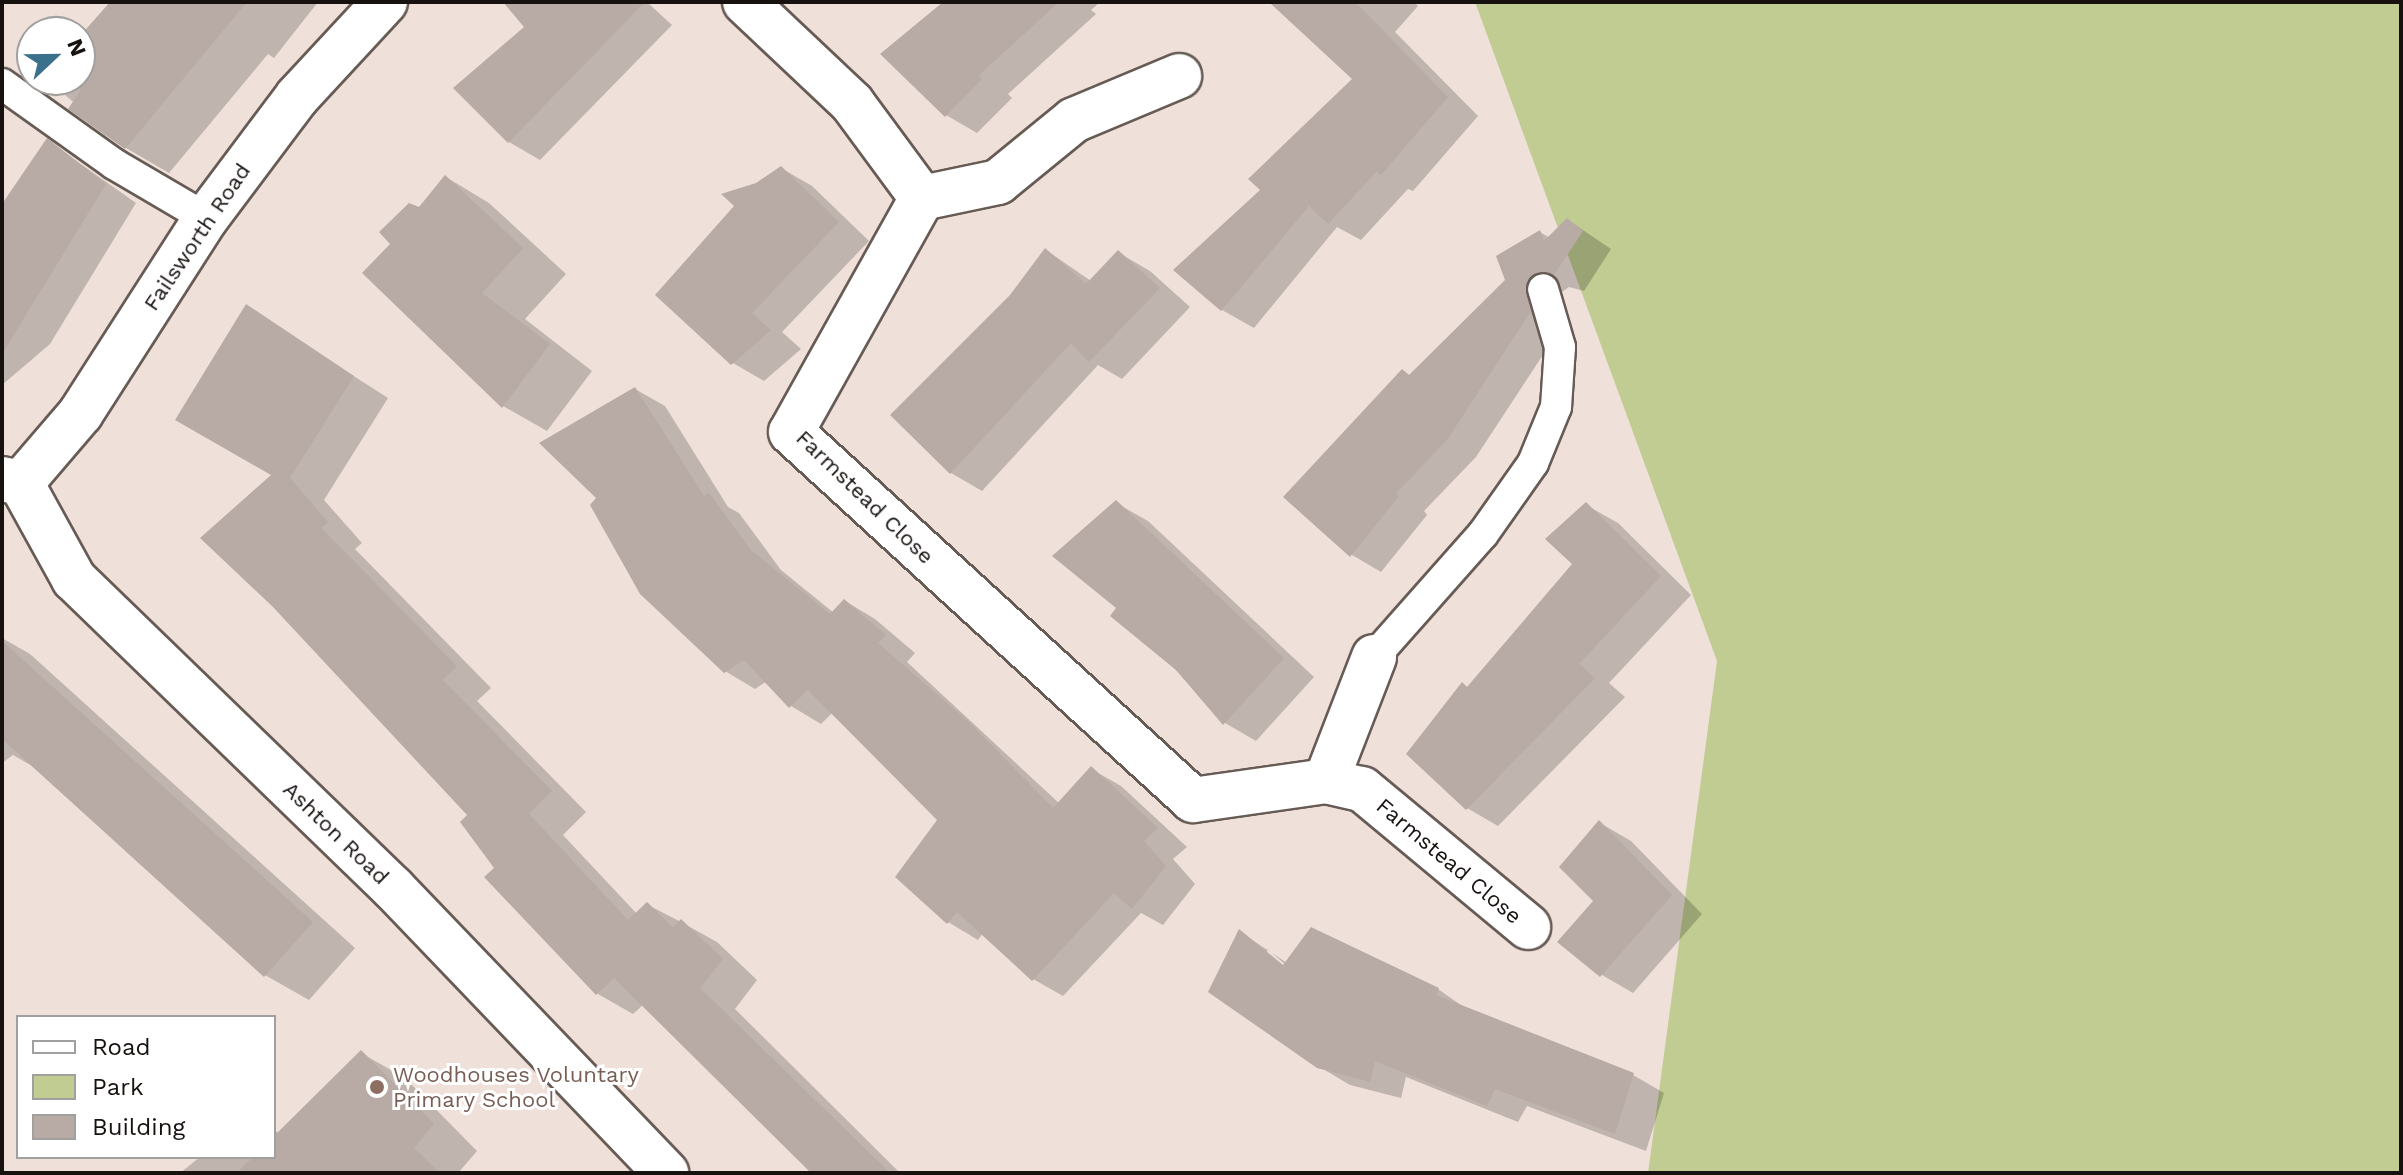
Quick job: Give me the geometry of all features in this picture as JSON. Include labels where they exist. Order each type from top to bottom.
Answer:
[{"type":"street","name":"Failsworth Road","points":[[12,481],[81,413],[206,218],[297,97],[385,2]]},
{"type":"street","points":[[760,6],[852,103],[922,198],[998,182],[1074,120],[1179,76]]},
{"type":"street","name":"Farmstead Close","points":[[922,198],[791,432],[1193,800],[1326,781],[1362,789],[1528,927]]},
{"type":"street","name":"Ashton Road","points":[[12,481],[74,579],[393,888],[666,1173]]},
{"type":"street","points":[[1326,781],[1374,657]]},
{"type":"lane","points":[[2,84],[114,164],[206,218]]},
{"type":"lane","points":[[1374,657],[1483,534],[1533,463],[1556,407],[1559,362],[1543,289]]},
{"type":"green space","points":[[1475,2],[2401,2],[2401,1173],[1648,1173],[1717,661]]},
{"type":"building","points":[[110,2],[247,2],[125,149],[68,109],[77,96],[96,96],[96,18]]},
{"type":"building","points":[[503,2],[645,2],[508,143],[453,88],[524,27]]},
{"type":"building","points":[[943,2],[1059,2],[978,76],[982,79],[945,117],[880,54]]},
{"type":"building","points":[[1269,2],[1355,2],[1448,97],[1381,175],[1377,171],[1328,224],[1309,206],[1221,311],[1173,270],[1260,190],[1248,179],[1352,79]]},
{"type":"building","points":[[47,138],[106,184],[2,354],[2,204]]},
{"type":"building","points":[[781,166],[839,222],[752,313],[771,330],[731,365],[655,295],[734,206],[721,194],[756,183]]},
{"type":"building","points":[[445,175],[523,248],[482,293],[550,344],[502,408],[362,273],[390,244],[379,232],[409,203],[419,207]]},
{"type":"building","points":[[1567,218],[1583,231],[1554,275],[1539,272],[1530,277],[1526,293],[1531,311],[1447,440],[1396,493],[1399,496],[1350,557],[1283,497],[1402,369],[1409,375],[1505,280],[1496,256],[1540,230],[1544,241]]},
{"type":"building","points":[[1045,248],[1086,284],[1118,250],[1160,288],[1089,362],[1071,343],[950,474],[890,415],[1010,295]]},
{"type":"building","points":[[246,304],[354,376],[290,478],[328,522],[321,528],[457,666],[443,680],[552,791],[529,814],[628,920],[647,902],[673,927],[681,919],[723,959],[700,988],[890,1173],[811,1173],[614,978],[596,995],[484,877],[494,868],[460,822],[467,815],[272,606],[200,538],[271,475],[175,420]]},
{"type":"building","points":[[635,387],[704,496],[709,493],[751,550],[830,614],[844,599],[886,635],[878,643],[970,723],[1053,808],[1091,766],[1158,828],[1144,841],[1166,866],[1132,909],[1114,893],[1032,981],[957,912],[947,924],[895,877],[937,820],[808,690],[789,708],[744,660],[724,673],[640,594],[590,505],[596,498],[539,443]]},
{"type":"building","points":[[1116,500],[1284,658],[1223,725],[1176,670],[1110,616],[1116,608],[1052,556]]},
{"type":"building","points":[[1586,502],[1661,576],[1579,664],[1595,678],[1466,810],[1406,754],[1462,682],[1467,687],[1572,564],[1545,539]]},
{"type":"building","points":[[2,641],[313,922],[264,977],[2,739]]},
{"type":"building","points":[[1599,820],[1672,895],[1600,977],[1557,942],[1593,901],[1559,867]]},
{"type":"building","points":[[1311,927],[1439,988],[1436,995],[1634,1073],[1615,1134],[1495,1089],[1487,1106],[1375,1061],[1370,1082],[1317,1068],[1208,992],[1239,929],[1283,965]]},
{"type":"building","points":[[361,1050],[434,1124],[414,1148],[440,1173],[237,1173],[251,1159],[276,1159],[276,1134]]},
{"type":"place","name":"Woodhouses Voluntary Primary School","points":[[377,1087]]}]
